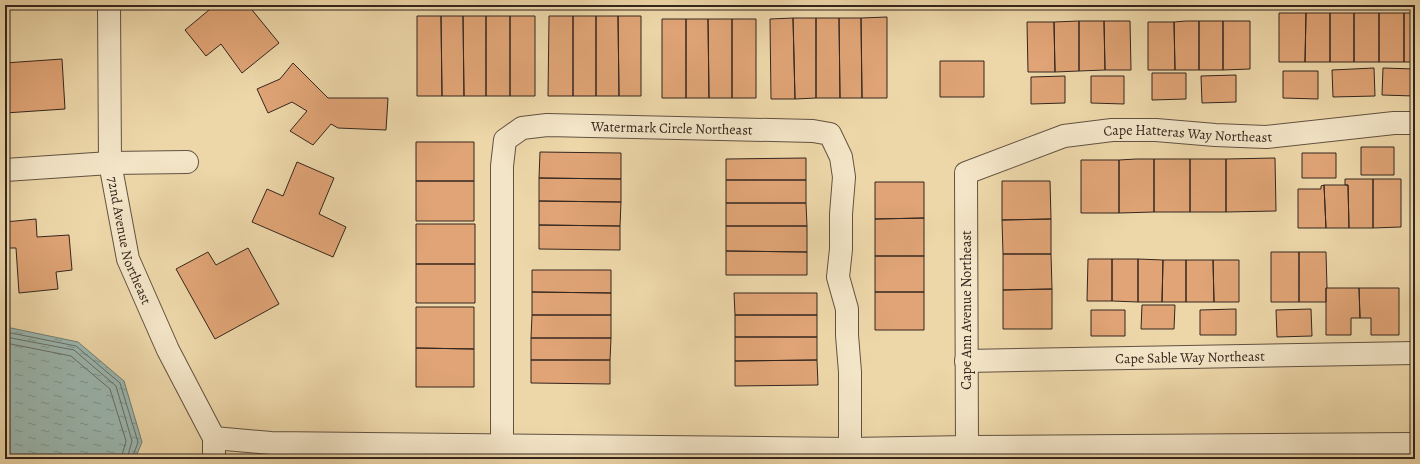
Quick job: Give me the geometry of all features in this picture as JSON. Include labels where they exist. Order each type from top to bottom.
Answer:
[{"type":"street","name":"72nd Avenue Northeast","points":[[109,5],[110,163],[128,259],[168,350],[214,448]]},
{"type":"street","name":"Cape Hatteras Way Northeast","points":[[966,173],[1064,136],[1112,130],[1156,130],[1215,135],[1266,137],[1394,123],[1415,123]]},
{"type":"street","name":"Watermark Circle Northeast","points":[[502,446],[502,166],[504,140],[522,128],[547,125],[813,131],[830,134],[841,157],[844,177],[841,214],[841,248],[838,277],[847,309],[847,335],[850,372],[850,449]]},
{"type":"street","points":[[5,170],[110,163],[187,162]]},
{"type":"street","name":"Cape Ann Avenue Northeast","points":[[966,173],[967,447]]},
{"type":"street","name":"Cape Sable Way Northeast","points":[[966,361],[1415,353]]},
{"type":"street","points":[[214,448],[271,443],[850,449],[1415,444]]},
{"type":"water","points":[[11,328],[78,342],[124,381],[142,442],[135,459],[5,459],[5,330]]},
{"type":"building","points":[[215,5],[248,5],[279,43],[242,73],[221,44],[206,56],[185,30]]},
{"type":"building","points":[[1279,13],[1306,13],[1305,62],[1279,62]]},
{"type":"building","points":[[1306,13],[1330,13],[1330,62],[1305,62]]},
{"type":"building","points":[[1330,13],[1354,13],[1354,62],[1330,62]]},
{"type":"building","points":[[1354,13],[1379,13],[1379,62],[1354,62]]},
{"type":"building","points":[[1379,13],[1404,13],[1404,62],[1379,62]]},
{"type":"building","points":[[1404,13],[1415,13],[1415,62],[1404,62]]},
{"type":"building","points":[[417,16],[441,16],[442,96],[417,96]]},
{"type":"building","points":[[441,16],[463,16],[464,96],[442,96]]},
{"type":"building","points":[[463,16],[486,16],[486,96],[464,96]]},
{"type":"building","points":[[486,16],[510,16],[510,96],[486,96]]},
{"type":"building","points":[[510,16],[535,16],[535,96],[510,96]]},
{"type":"building","points":[[549,16],[573,16],[573,96],[548,96]]},
{"type":"building","points":[[573,16],[596,16],[596,96],[573,96]]},
{"type":"building","points":[[596,16],[618,16],[619,96],[596,96]]},
{"type":"building","points":[[618,16],[641,16],[641,96],[619,96]]},
{"type":"building","points":[[887,17],[887,98],[862,98],[861,18]]},
{"type":"building","points":[[793,18],[816,18],[816,98],[795,99]]},
{"type":"building","points":[[793,18],[795,99],[771,99],[770,19]]},
{"type":"building","points":[[816,18],[839,18],[840,98],[816,98]]},
{"type":"building","points":[[839,18],[861,18],[862,98],[840,98]]},
{"type":"building","points":[[662,19],[686,19],[686,98],[662,98]]},
{"type":"building","points":[[686,19],[708,19],[709,98],[686,98]]},
{"type":"building","points":[[708,19],[732,19],[732,98],[709,98]]},
{"type":"building","points":[[732,19],[756,19],[756,98],[732,98]]},
{"type":"building","points":[[1079,21],[1104,21],[1105,70],[1079,71]]},
{"type":"building","points":[[1079,21],[1079,71],[1055,72],[1054,22]]},
{"type":"building","points":[[1104,21],[1130,21],[1131,70],[1105,70]]},
{"type":"building","points":[[1199,21],[1199,70],[1175,70],[1174,22]]},
{"type":"building","points":[[1199,21],[1223,21],[1223,70],[1199,70]]},
{"type":"building","points":[[1223,21],[1250,21],[1250,69],[1223,70]]},
{"type":"building","points":[[1027,22],[1054,22],[1055,72],[1028,72]]},
{"type":"building","points":[[1148,22],[1174,22],[1175,70],[1148,70]]},
{"type":"building","points":[[62,59],[65,109],[5,113],[5,63]]},
{"type":"building","points":[[940,61],[984,61],[984,97],[940,97]]},
{"type":"building","points":[[293,63],[328,98],[388,98],[386,130],[338,128],[331,124],[313,145],[290,131],[307,111],[292,102],[268,113],[257,89],[280,79]]},
{"type":"building","points":[[1374,68],[1375,96],[1333,97],[1332,70]]},
{"type":"building","points":[[1383,68],[1415,69],[1414,96],[1382,95]]},
{"type":"building","points":[[1283,71],[1318,71],[1318,99],[1283,98]]},
{"type":"building","points":[[1152,73],[1186,73],[1186,99],[1152,100]]},
{"type":"building","points":[[1236,75],[1236,102],[1202,103],[1201,76]]},
{"type":"building","points":[[1065,76],[1065,103],[1031,104],[1031,77]]},
{"type":"building","points":[[1091,76],[1124,76],[1124,104],[1091,103]]},
{"type":"building","points":[[416,142],[474,142],[474,181],[416,181]]},
{"type":"building","points":[[1361,147],[1394,147],[1394,175],[1361,175]]},
{"type":"building","points":[[540,152],[621,153],[621,179],[539,178]]},
{"type":"building","points":[[1302,153],[1336,153],[1336,178],[1302,178]]},
{"type":"building","points":[[806,158],[806,180],[726,180],[726,159]]},
{"type":"building","points":[[1275,158],[1276,211],[1226,212],[1226,159]]},
{"type":"building","points":[[1154,159],[1154,212],[1119,213],[1119,160]]},
{"type":"building","points":[[1154,159],[1190,159],[1190,212],[1154,212]]},
{"type":"building","points":[[1190,159],[1226,159],[1226,212],[1190,212]]},
{"type":"building","points":[[1081,160],[1119,160],[1119,213],[1081,213]]},
{"type":"building","points":[[297,162],[334,178],[319,214],[346,227],[333,257],[252,222],[267,189],[283,196]]},
{"type":"building","points":[[539,178],[621,179],[621,202],[539,201]]},
{"type":"building","points":[[1345,179],[1373,179],[1373,228],[1349,228],[1348,185],[1345,185]]},
{"type":"building","points":[[1373,179],[1401,179],[1401,227],[1373,228]]},
{"type":"building","points":[[726,180],[806,180],[806,203],[726,203]]},
{"type":"building","points":[[416,181],[474,181],[474,221],[416,221]]},
{"type":"building","points":[[1002,181],[1050,181],[1051,219],[1002,220]]},
{"type":"building","points":[[875,182],[924,182],[924,218],[875,219]]},
{"type":"building","points":[[1324,185],[1348,185],[1349,228],[1326,228]]},
{"type":"building","points":[[1324,185],[1326,228],[1298,228],[1298,189],[1321,189],[1321,186]]},
{"type":"building","points":[[539,201],[621,202],[620,226],[539,225]]},
{"type":"building","points":[[726,203],[806,203],[807,226],[726,226]]},
{"type":"building","points":[[924,218],[924,256],[875,256],[875,219]]},
{"type":"building","points":[[36,219],[37,237],[69,235],[72,270],[56,272],[58,289],[19,293],[16,248],[7,248],[5,222]]},
{"type":"building","points":[[1051,219],[1051,254],[1003,254],[1002,220]]},
{"type":"building","points":[[416,224],[475,224],[475,264],[416,264]]},
{"type":"building","points":[[539,225],[620,226],[620,250],[539,249]]},
{"type":"building","points":[[726,226],[807,226],[807,252],[726,251]]},
{"type":"building","points":[[248,248],[279,304],[215,339],[176,269],[208,252],[216,265]]},
{"type":"building","points":[[726,251],[807,252],[807,275],[726,275]]},
{"type":"building","points":[[1271,252],[1299,252],[1299,302],[1271,302]]},
{"type":"building","points":[[1299,252],[1326,252],[1326,302],[1299,302]]},
{"type":"building","points":[[1003,254],[1051,254],[1052,289],[1003,290]]},
{"type":"building","points":[[875,256],[924,256],[924,292],[875,292]]},
{"type":"building","points":[[1088,259],[1112,259],[1112,301],[1087,301]]},
{"type":"building","points":[[1112,259],[1138,259],[1138,302],[1112,301]]},
{"type":"building","points":[[1138,259],[1163,260],[1162,302],[1138,302]]},
{"type":"building","points":[[1163,260],[1186,260],[1186,302],[1162,302]]},
{"type":"building","points":[[1186,260],[1213,260],[1214,302],[1186,302]]},
{"type":"building","points":[[1213,260],[1239,260],[1239,302],[1214,302]]},
{"type":"building","points":[[416,264],[475,264],[475,303],[416,303]]},
{"type":"building","points":[[532,270],[611,270],[611,293],[532,292]]},
{"type":"building","points":[[1326,288],[1359,288],[1360,318],[1351,318],[1351,335],[1326,335]]},
{"type":"building","points":[[1359,288],[1399,288],[1399,335],[1371,335],[1371,318],[1360,318]]},
{"type":"building","points":[[1052,289],[1052,329],[1003,329],[1003,290]]},
{"type":"building","points":[[532,292],[611,293],[611,315],[532,315]]},
{"type":"building","points":[[875,292],[924,292],[924,330],[875,330]]},
{"type":"building","points":[[734,293],[817,293],[817,315],[735,315]]},
{"type":"building","points":[[1142,305],[1175,305],[1174,329],[1141,329]]},
{"type":"building","points":[[416,307],[474,307],[474,349],[416,348]]},
{"type":"building","points":[[1236,309],[1236,335],[1200,335],[1200,310]]},
{"type":"building","points":[[1311,309],[1312,336],[1277,337],[1276,310]]},
{"type":"building","points":[[1091,310],[1125,310],[1125,336],[1091,336]]},
{"type":"building","points":[[532,315],[611,315],[611,338],[531,338]]},
{"type":"building","points":[[735,315],[817,315],[817,337],[735,337]]},
{"type":"building","points":[[735,337],[817,337],[817,360],[735,361]]},
{"type":"building","points":[[531,338],[611,338],[610,360],[531,360]]},
{"type":"building","points":[[416,348],[474,349],[474,387],[416,387]]},
{"type":"building","points":[[531,360],[610,360],[610,384],[531,383]]},
{"type":"building","points":[[817,360],[818,385],[735,386],[735,361]]}]
